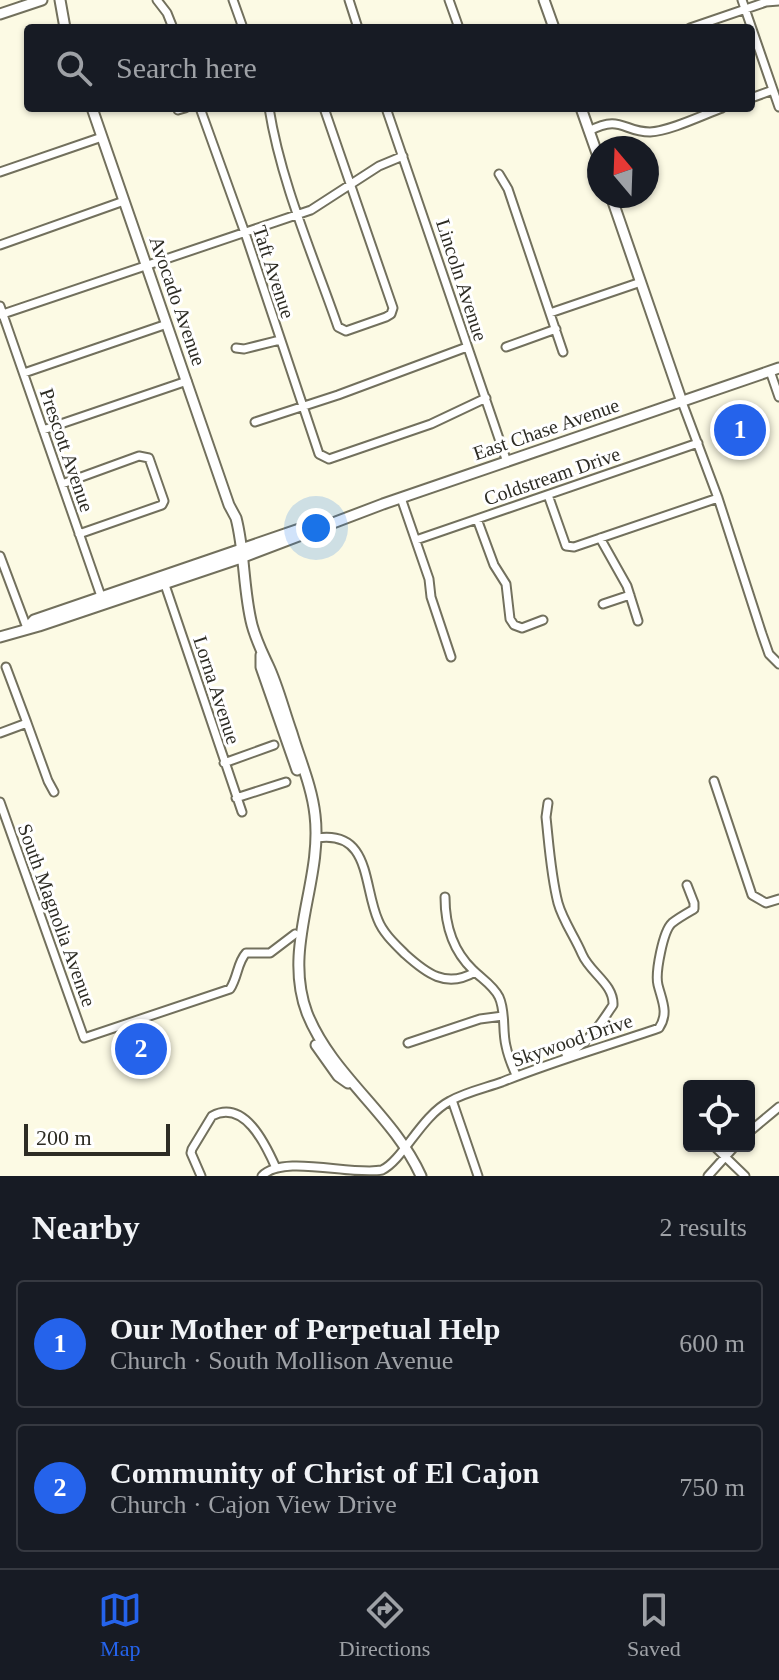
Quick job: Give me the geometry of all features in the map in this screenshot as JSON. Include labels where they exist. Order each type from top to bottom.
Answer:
[{"type":"main road","points":[[0,14],[42,0]]},
{"type":"main road","points":[[60,0],[64,24]]},
{"type":"main road","points":[[544,0],[553,24]]},
{"type":"main road","name":"Avocado Avenue","points":[[93,112],[236,518],[252,627],[261,652]]},
{"type":"main road","points":[[582,112],[591,136]]},
{"type":"main road","points":[[615,208],[682,402]]},
{"type":"main road","name":"East Chase Avenue","points":[[0,637],[27,628],[34,620],[103,601],[317,523],[326,525],[774,370]]},
{"type":"main road","points":[[261,652],[310,788],[315,813],[317,838],[314,867],[300,943],[300,981],[306,1010],[317,1035],[352,1086],[404,1147],[421,1176]]},
{"type":"main road","points":[[261,652],[261,667],[304,789],[309,813],[308,866],[295,934],[293,969],[300,1011],[326,1061],[338,1076],[352,1086]]},
{"type":"street","points":[[157,0],[171,24]]},
{"type":"street","points":[[233,0],[242,24]]},
{"type":"street","points":[[349,0],[357,24]]},
{"type":"street","points":[[449,0],[458,24]]},
{"type":"street","points":[[699,24],[744,4],[779,1]]},
{"type":"street","points":[[744,4],[751,24]]},
{"type":"street","points":[[755,37],[779,107]]},
{"type":"street","points":[[755,97],[773,90]]},
{"type":"street","name":"Taft Avenue","points":[[201,112],[319,454],[329,459],[431,424],[486,398]]},
{"type":"street","points":[[270,112],[277,149],[299,215],[337,323],[346,331],[391,314],[392,305],[325,112]]},
{"type":"street","name":"Lincoln Avenue","points":[[387,112],[507,462]]},
{"type":"street","points":[[589,131],[613,123],[651,132],[710,112]]},
{"type":"street","points":[[0,172],[102,137]]},
{"type":"street","points":[[1,312],[299,215],[326,202],[379,166],[403,156]]},
{"type":"street","points":[[499,174],[508,189],[563,352]]},
{"type":"street","points":[[0,245],[124,201]]},
{"type":"street","points":[[550,313],[641,282]]},
{"type":"street","name":"Prescott Avenue","points":[[1,312],[103,601]]},
{"type":"street","points":[[24,373],[167,324]]},
{"type":"street","points":[[506,347],[556,329]]},
{"type":"street","points":[[236,348],[244,349],[280,340]]},
{"type":"street","points":[[255,422],[467,347]]},
{"type":"street","points":[[774,370],[779,397]]},
{"type":"street","points":[[43,430],[187,381]]},
{"type":"street","points":[[682,402],[718,498],[769,654],[779,664]]},
{"type":"street","name":"Coldstream Drive","points":[[416,540],[698,443]]},
{"type":"street","points":[[62,484],[139,456],[149,458],[152,464],[164,501],[157,508],[79,534]]},
{"type":"street","points":[[548,495],[566,546],[574,547],[718,498]]},
{"type":"street","points":[[401,498],[451,657]]},
{"type":"street","points":[[477,519],[494,565],[506,584],[510,619],[522,628],[543,620]]},
{"type":"street","points":[[600,538],[630,595],[638,621]]},
{"type":"street","points":[[0,556],[27,628]]},
{"type":"street","name":"Lorna Avenue","points":[[163,580],[242,812]]},
{"type":"street","points":[[603,604],[630,595]]},
{"type":"street","points":[[6,667],[54,792]]},
{"type":"street","points":[[0,733],[27,723]]},
{"type":"street","points":[[224,763],[274,745]]},
{"type":"street","points":[[714,781],[752,895],[766,903],[779,899]]},
{"type":"street","points":[[236,798],[286,782]]},
{"type":"street","name":"South Magnolia Avenue","points":[[0,802],[84,1038],[230,989],[237,979],[240,959],[246,953],[270,953],[295,934]]},
{"type":"street","points":[[548,803],[546,817],[559,907],[582,955],[593,973],[611,991],[614,1002],[592,1038],[556,1061]]},
{"type":"street","points":[[317,838],[332,836],[354,849],[365,870],[379,923],[423,971],[454,980],[475,972]]},
{"type":"street","name":"Skywood Drive","points":[[379,1174],[427,1119],[452,1100],[556,1061],[659,1028],[663,1024],[665,1009],[658,987],[658,963],[670,925],[694,909],[687,885]]},
{"type":"street","points":[[445,897],[450,936],[475,972],[497,994],[503,1016],[505,1045],[516,1075]]},
{"type":"street","points":[[408,1043],[480,1019],[503,1016]]},
{"type":"street","points":[[452,1100],[478,1176]]},
{"type":"street","points":[[755,1127],[779,1107]]},
{"type":"street","points":[[201,1176],[192,1149],[212,1116],[228,1111],[241,1114],[276,1168]]},
{"type":"street","points":[[720,1152],[745,1176]]},
{"type":"street","points":[[708,1176],[730,1152]]},
{"type":"street","points":[[262,1176],[276,1168],[379,1174]]},
{"type":"place","name":"Our Mother of Perpetual Help","points":[[740,430]]},
{"type":"place","name":"Community of Christ of El Cajon","points":[[141,1049]]}]
